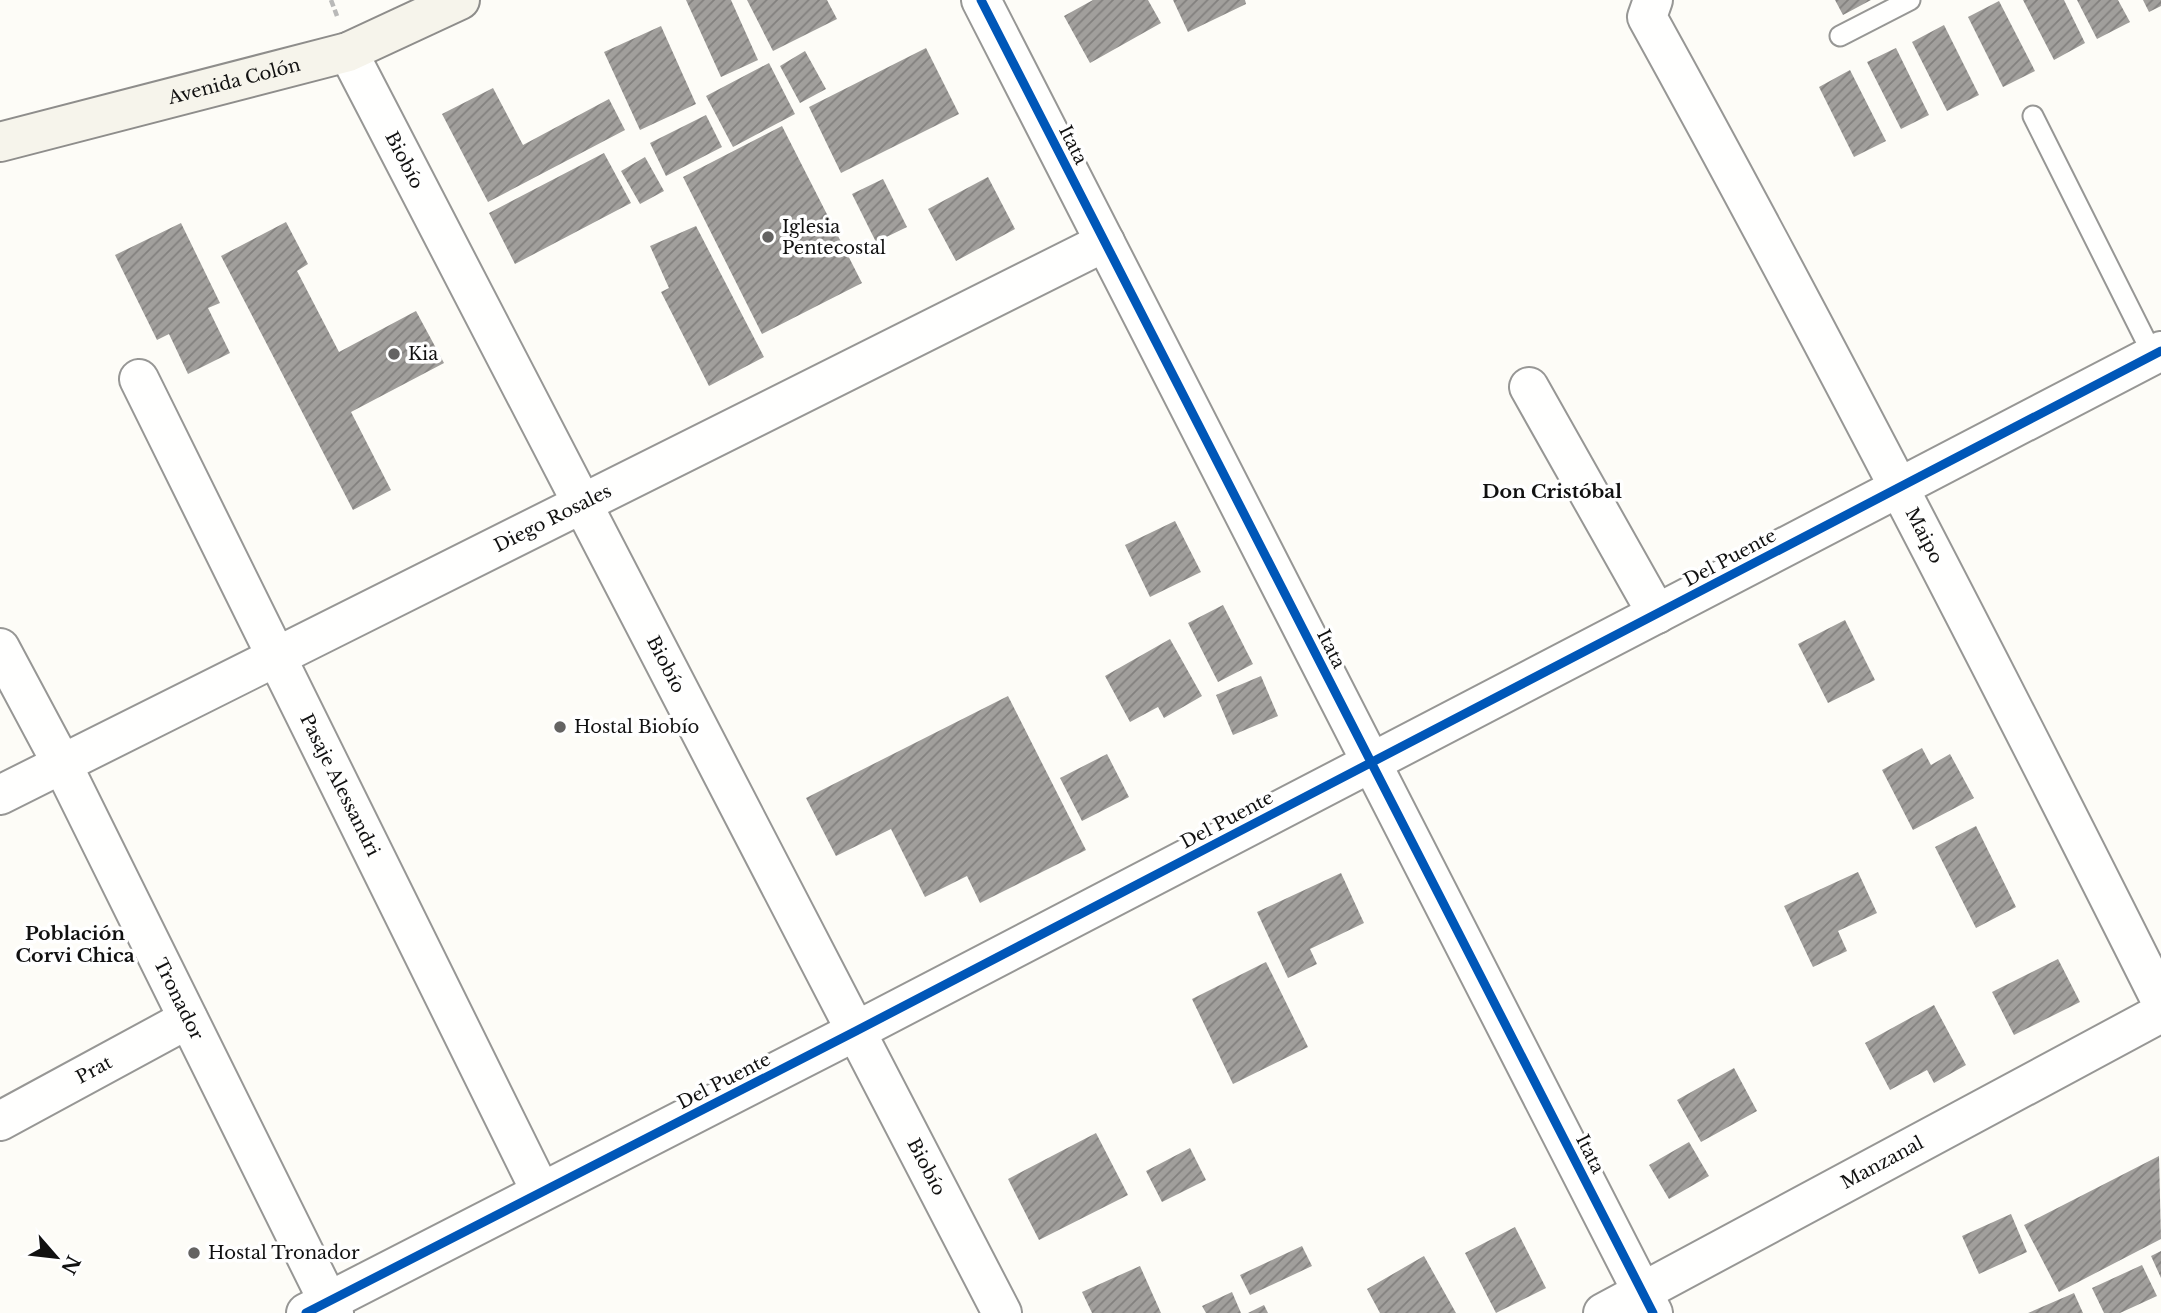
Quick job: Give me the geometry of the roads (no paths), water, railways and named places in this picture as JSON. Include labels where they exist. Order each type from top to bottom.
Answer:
[{"type":"main road","name":"Avenida Colón","points":[[0,142],[348,52],[460,0]]},
{"type":"street","name":"Itata","points":[[981,0],[1648,1302]]},
{"type":"street","name":"Maipo","points":[[1653,0],[1647,17],[1772,243],[1900,487],[2161,1001]]},
{"type":"street","name":"Biobío","points":[[348,52],[1002,1313]]},
{"type":"street","name":"Diego Rosales","points":[[0,795],[1105,242]]},
{"type":"street","name":"Del Puente","points":[[323,1309],[541,1192],[856,1031],[2157,353]]},
{"type":"street","name":"Pasaje Alessandri","points":[[139,379],[541,1192]]},
{"type":"street","points":[[1529,387],[1657,614]]},
{"type":"street","name":"Tronador","points":[[0,648],[62,764],[188,1019],[323,1309]]},
{"type":"street","name":"Manzanal","points":[[1603,1313],[1648,1302],[2161,1013]]},
{"type":"street","name":"Prat","points":[[0,1121],[188,1019]]},
{"type":"lane","points":[[1840,36],[1910,0]]},
{"type":"lane","points":[[2033,117],[2157,353]]},
{"type":"place","name":"Iglesia Pentecostal","points":[[768,237]]},
{"type":"place","name":"Kia","points":[[394,354]]},
{"type":"place","name":"Hostal Biobío","points":[[560,727]]},
{"type":"place","name":"Hostal Tronador","points":[[194,1253]]},
{"type":"district","name":"Don Cristóbal","points":[[1552,491]]},
{"type":"district","name":"Población Corvi Chica","points":[[75,944]]}]
